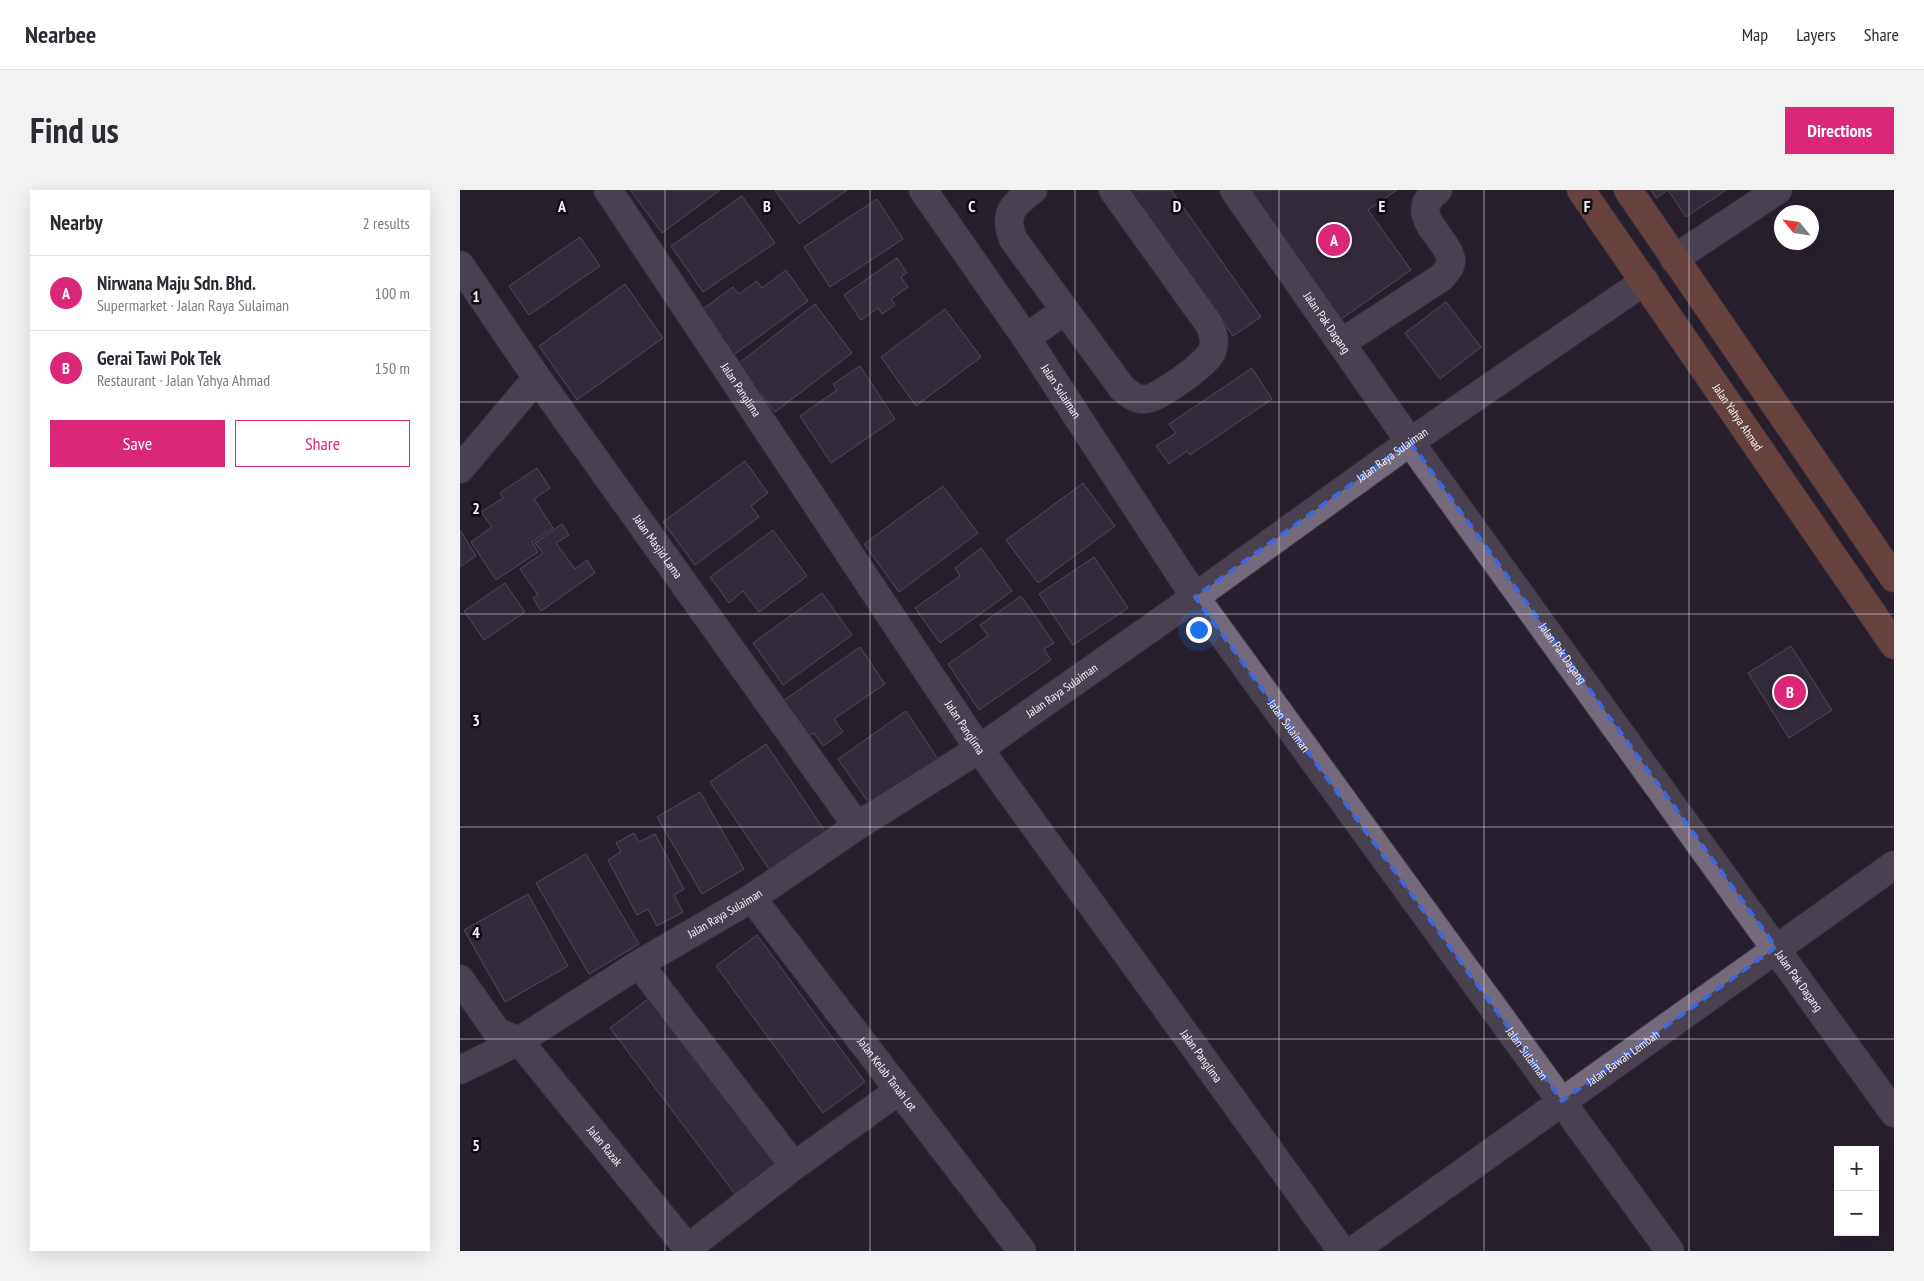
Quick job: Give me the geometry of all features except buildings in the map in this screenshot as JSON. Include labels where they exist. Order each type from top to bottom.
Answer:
[{"type":"main road","name":"Jalan Yahya Ahmad","points":[[1581,190],[1894,645]]},
{"type":"main road","points":[[1628,190],[1894,578]]},
{"type":"street","name":"Jalan Panglima","points":[[608,190],[979,749],[1342,1251]]},
{"type":"street","name":"Jalan Sulaiman","points":[[923,190],[1026,338],[1195,597],[1670,1251]]},
{"type":"street","points":[[1033,190],[1019,200],[1010,211],[1008,225],[1013,239],[1122,388],[1132,397],[1147,399],[1160,394],[1203,363],[1212,352],[1214,338],[1209,324],[1113,190]]},
{"type":"street","name":"Jalan Pak Dagang","points":[[1234,190],[1410,442],[1894,1113]]},
{"type":"street","points":[[1341,342],[1442,277],[1449,269],[1451,260],[1425,211],[1427,202],[1438,190]]},
{"type":"street","points":[[1674,259],[1778,190]]},
{"type":"street","name":"Jalan Masjid Lama","points":[[460,265],[537,378],[857,826]]},
{"type":"street","name":"Jalan Raya Sulaiman","points":[[460,1070],[520,1041],[639,964],[752,898],[857,826],[979,749],[1195,597],[1410,442],[1645,281]]},
{"type":"street","points":[[1026,338],[1064,311]]},
{"type":"street","points":[[460,468],[537,378]]},
{"type":"street","name":"Jalan Bawah Lembah","points":[[1354,1251],[1894,865]]},
{"type":"street","name":"Jalan Kelab Tanah Lot","points":[[752,898],[1022,1251]]},
{"type":"street","points":[[639,964],[794,1166]]},
{"type":"street","points":[[460,980],[497,1032],[520,1041]]},
{"type":"street","name":"Jalan Razak","points":[[520,1041],[689,1250]]},
{"type":"street","points":[[689,1250],[794,1166],[898,1091]]},
{"type":"highlighted area","points":[[1410,442],[1776,947],[1562,1101],[1195,597]]},
{"type":"place","name":"Nirwana Maju Sdn. Bhd.","points":[[1334,240]]},
{"type":"place","name":"Gerai Tawi Pok Tek","points":[[1790,692]]}]
